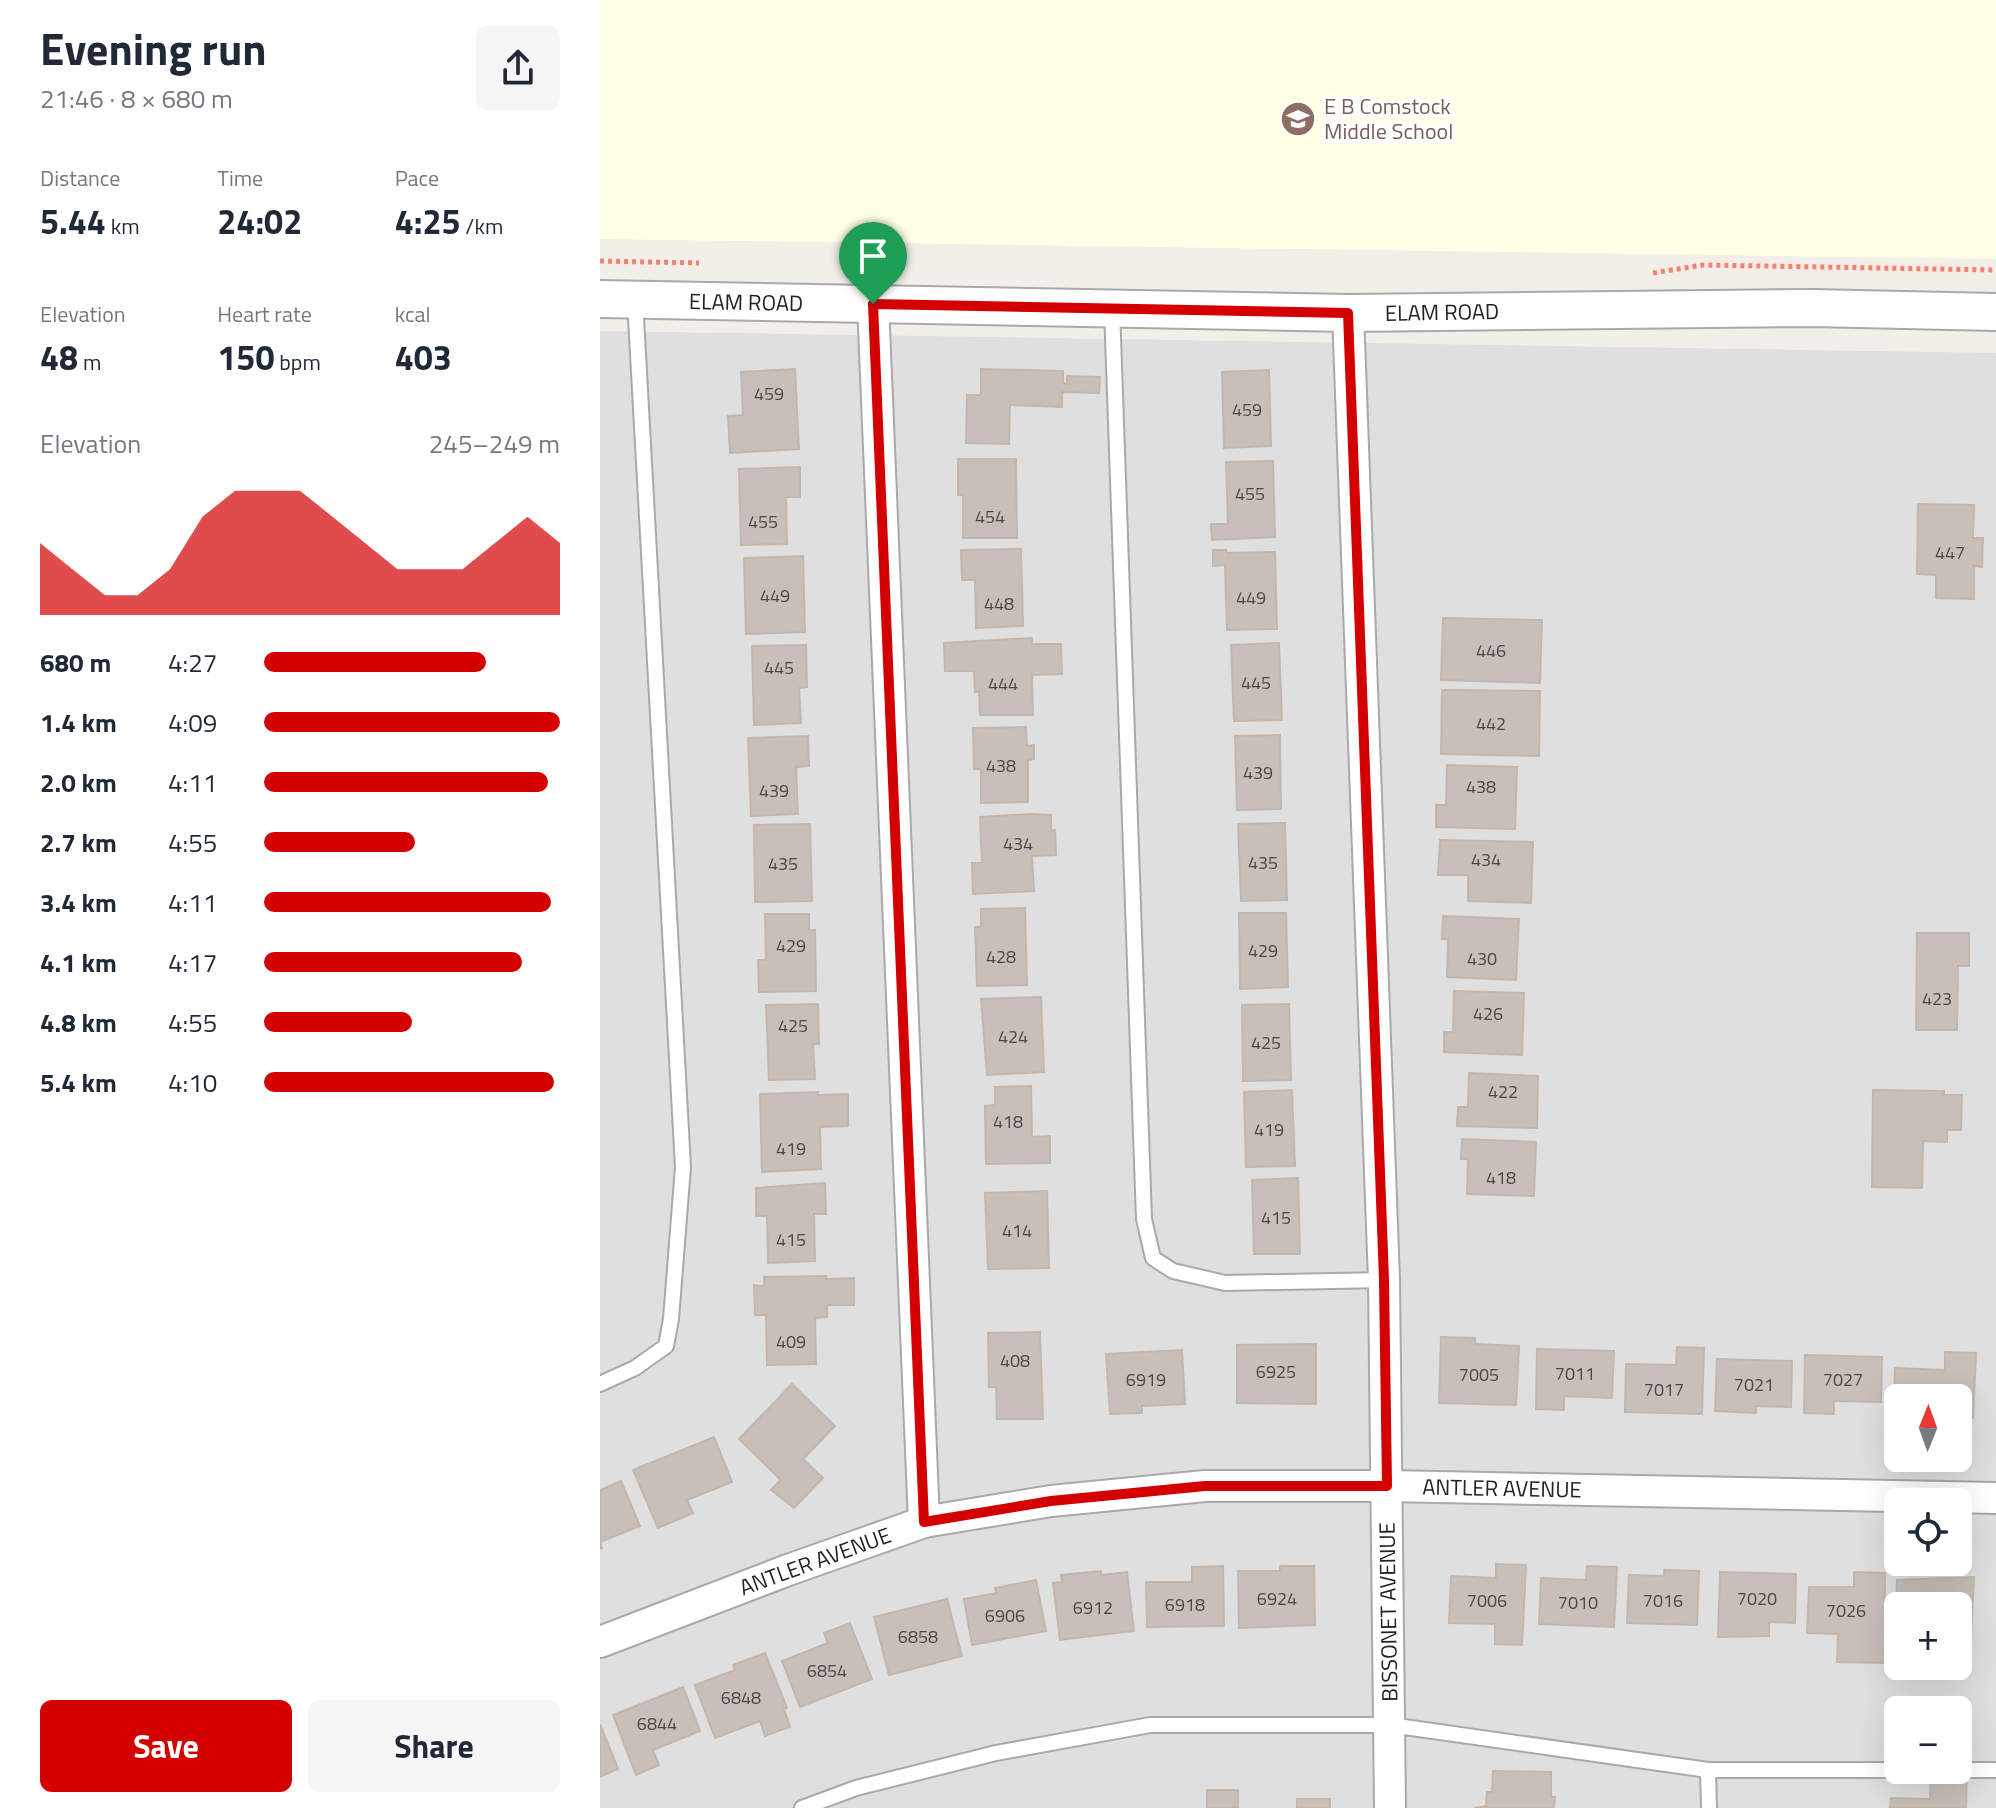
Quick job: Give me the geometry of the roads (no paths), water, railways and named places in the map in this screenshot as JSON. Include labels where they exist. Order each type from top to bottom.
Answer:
[{"type":"street","name":"ELAM ROAD","points":[[618,299],[1348,313],[1812,308],[1996,312]]},
{"type":"street","points":[[873,304],[924,1522]]},
{"type":"street","name":"BISSONET AVENUE","points":[[1348,313],[1384,1280],[1390,1808]]},
{"type":"street","name":"ANTLER AVENUE","points":[[600,1642],[924,1522],[1051,1501],[1205,1486],[1387,1486],[1996,1498]]},
{"type":"lane","points":[[600,1384],[635,1368],[666,1346],[671,1319],[683,1167],[618,299]]},
{"type":"lane","points":[[1111,308],[1144,1219],[1153,1258],[1173,1271],[1225,1283],[1384,1280]]},
{"type":"lane","points":[[802,1808],[856,1788],[996,1753],[1150,1725],[1390,1725],[1708,1770],[1996,1770]]},
{"type":"lane","points":[[1708,1770],[1709,1808]]},
{"type":"place","name":"E B Comstock Middle School","points":[[1298,119]]}]
